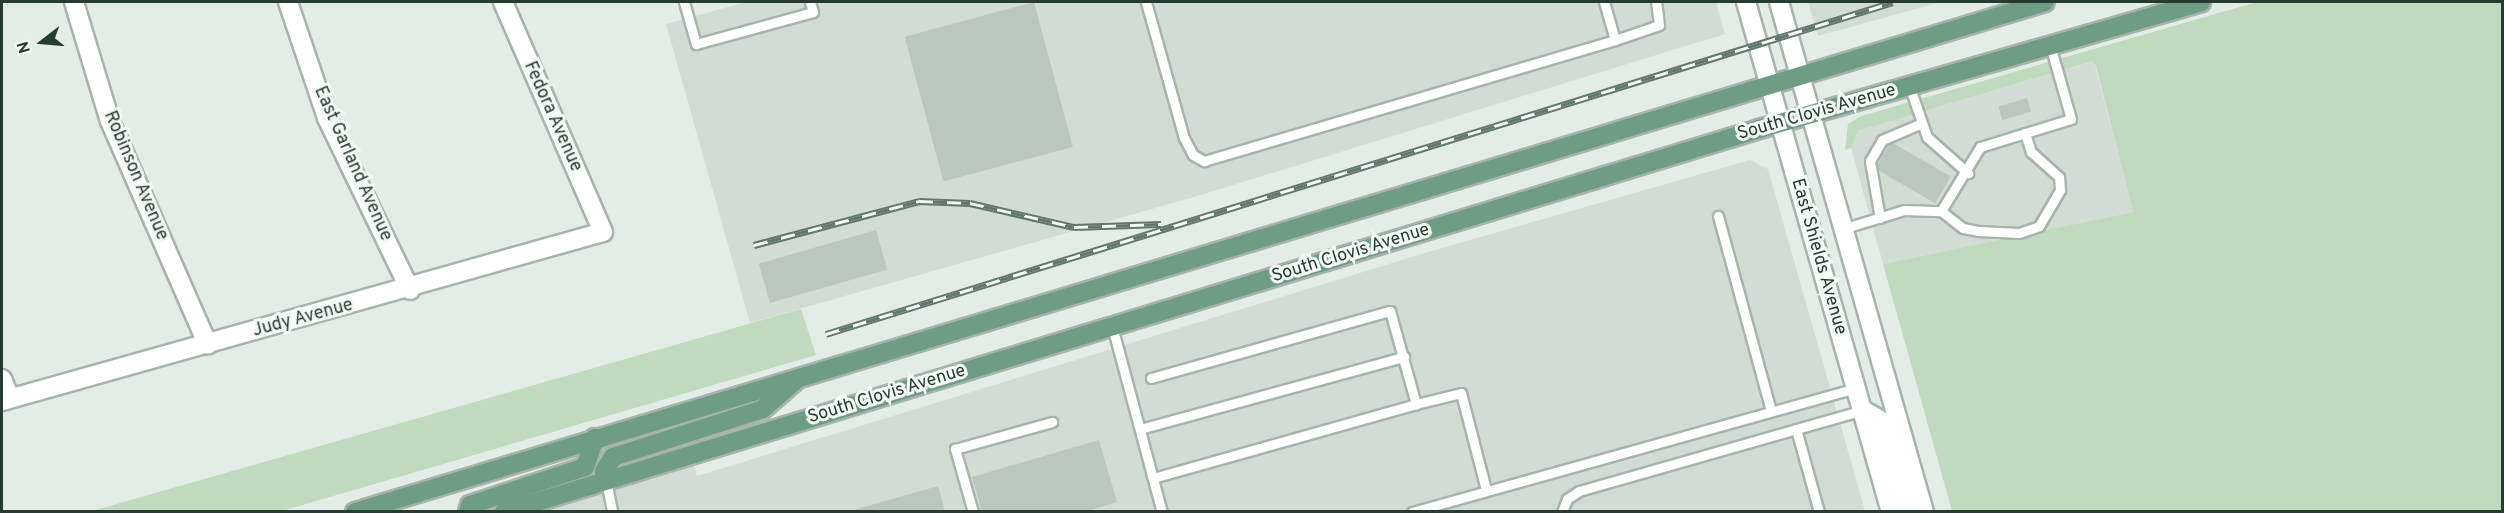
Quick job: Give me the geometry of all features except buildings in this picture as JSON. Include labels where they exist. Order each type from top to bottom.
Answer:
[{"type":"main road","points":[[355,512],[1768,82],[2045,2]]},
{"type":"main road","name":"South Clovis Avenue","points":[[504,512],[1779,124],[2201,2]]},
{"type":"main road","points":[[606,480],[604,471],[613,457],[763,409],[801,376]]},
{"type":"main road","points":[[468,512],[470,505],[585,467],[596,438]]},
{"type":"main road","points":[[389,512],[408,495]]},
{"type":"street","name":"Robinson Avenue","points":[[74,2],[110,121],[208,345]]},
{"type":"street","name":"East Garland Avenue","points":[[288,2],[327,118],[410,290]]},
{"type":"street","name":"Fedora Avenue","points":[[503,2],[603,232]]},
{"type":"street","name":"East Shields Avenue","points":[[1746,2],[1891,512]]},
{"type":"street","name":"East Shields Avenue","points":[[1779,2],[1809,115],[1924,512]]},
{"type":"street","name":"Judy Avenue","points":[[6,399],[410,290],[603,232]]},
{"type":"street","points":[[2,379],[6,399]]},
{"type":"street","points":[[1863,410],[1871,412],[1885,430],[1908,512]]},
{"type":"lane","points":[[684,2],[696,44],[813,12],[810,2]]},
{"type":"lane","points":[[1146,2],[1184,138],[1193,155],[1204,161],[1659,25],[1656,2]]},
{"type":"lane","points":[[1605,2],[1615,40]]},
{"type":"lane","points":[[1941,211],[1968,173],[1980,147],[2070,119],[2050,45]]},
{"type":"lane","points":[[1909,86],[1927,137],[1968,173]]},
{"type":"lane","points":[[1880,218],[1870,161],[1882,140],[1922,123]]},
{"type":"lane","points":[[1842,229],[1904,210],[1941,211],[1963,228],[1978,231],[2019,233],[2039,226],[2060,190],[2059,177],[2031,152],[2025,133]]},
{"type":"lane","points":[[1719,216],[1770,411]]},
{"type":"lane","points":[[1151,378],[1390,311],[1416,404]]},
{"type":"lane","points":[[1112,326],[1162,512]]},
{"type":"lane","points":[[1140,429],[1404,357]]},
{"type":"lane","points":[[1412,512],[1857,388]]},
{"type":"lane","points":[[1153,478],[1461,393],[1486,490]]},
{"type":"lane","points":[[1562,512],[1579,491],[1863,410]]},
{"type":"lane","points":[[973,512],[955,449],[1052,422]]},
{"type":"lane","points":[[1796,429],[1819,512]]},
{"type":"lane","points":[[606,480],[612,512]]},
{"type":"shaded area","points":[[746,2],[1716,2],[1725,34],[1194,197],[750,323],[666,24]]},
{"type":"shaded area","points":[[1808,2],[1941,2],[1818,36]]},
{"type":"shaded area","points":[[2094,61],[2133,212],[1883,264],[1851,148],[1858,131]]},
{"type":"shaded area","points":[[1750,160],[1768,169],[1865,511],[520,512],[693,462],[697,476],[1428,252]]},
{"type":"green space","points":[[2257,2],[2502,2],[2502,511],[1952,511],[1883,264],[2133,212],[2096,66],[2093,61],[1858,131],[1851,148],[1845,150],[1848,124],[1861,116]]},
{"type":"green space","points":[[801,309],[816,355],[282,511],[92,511]]},
{"type":"railway","points":[[826,334],[1893,2]]},
{"type":"railway","points":[[754,245],[919,201],[970,203],[1074,227],[1161,224]]}]
